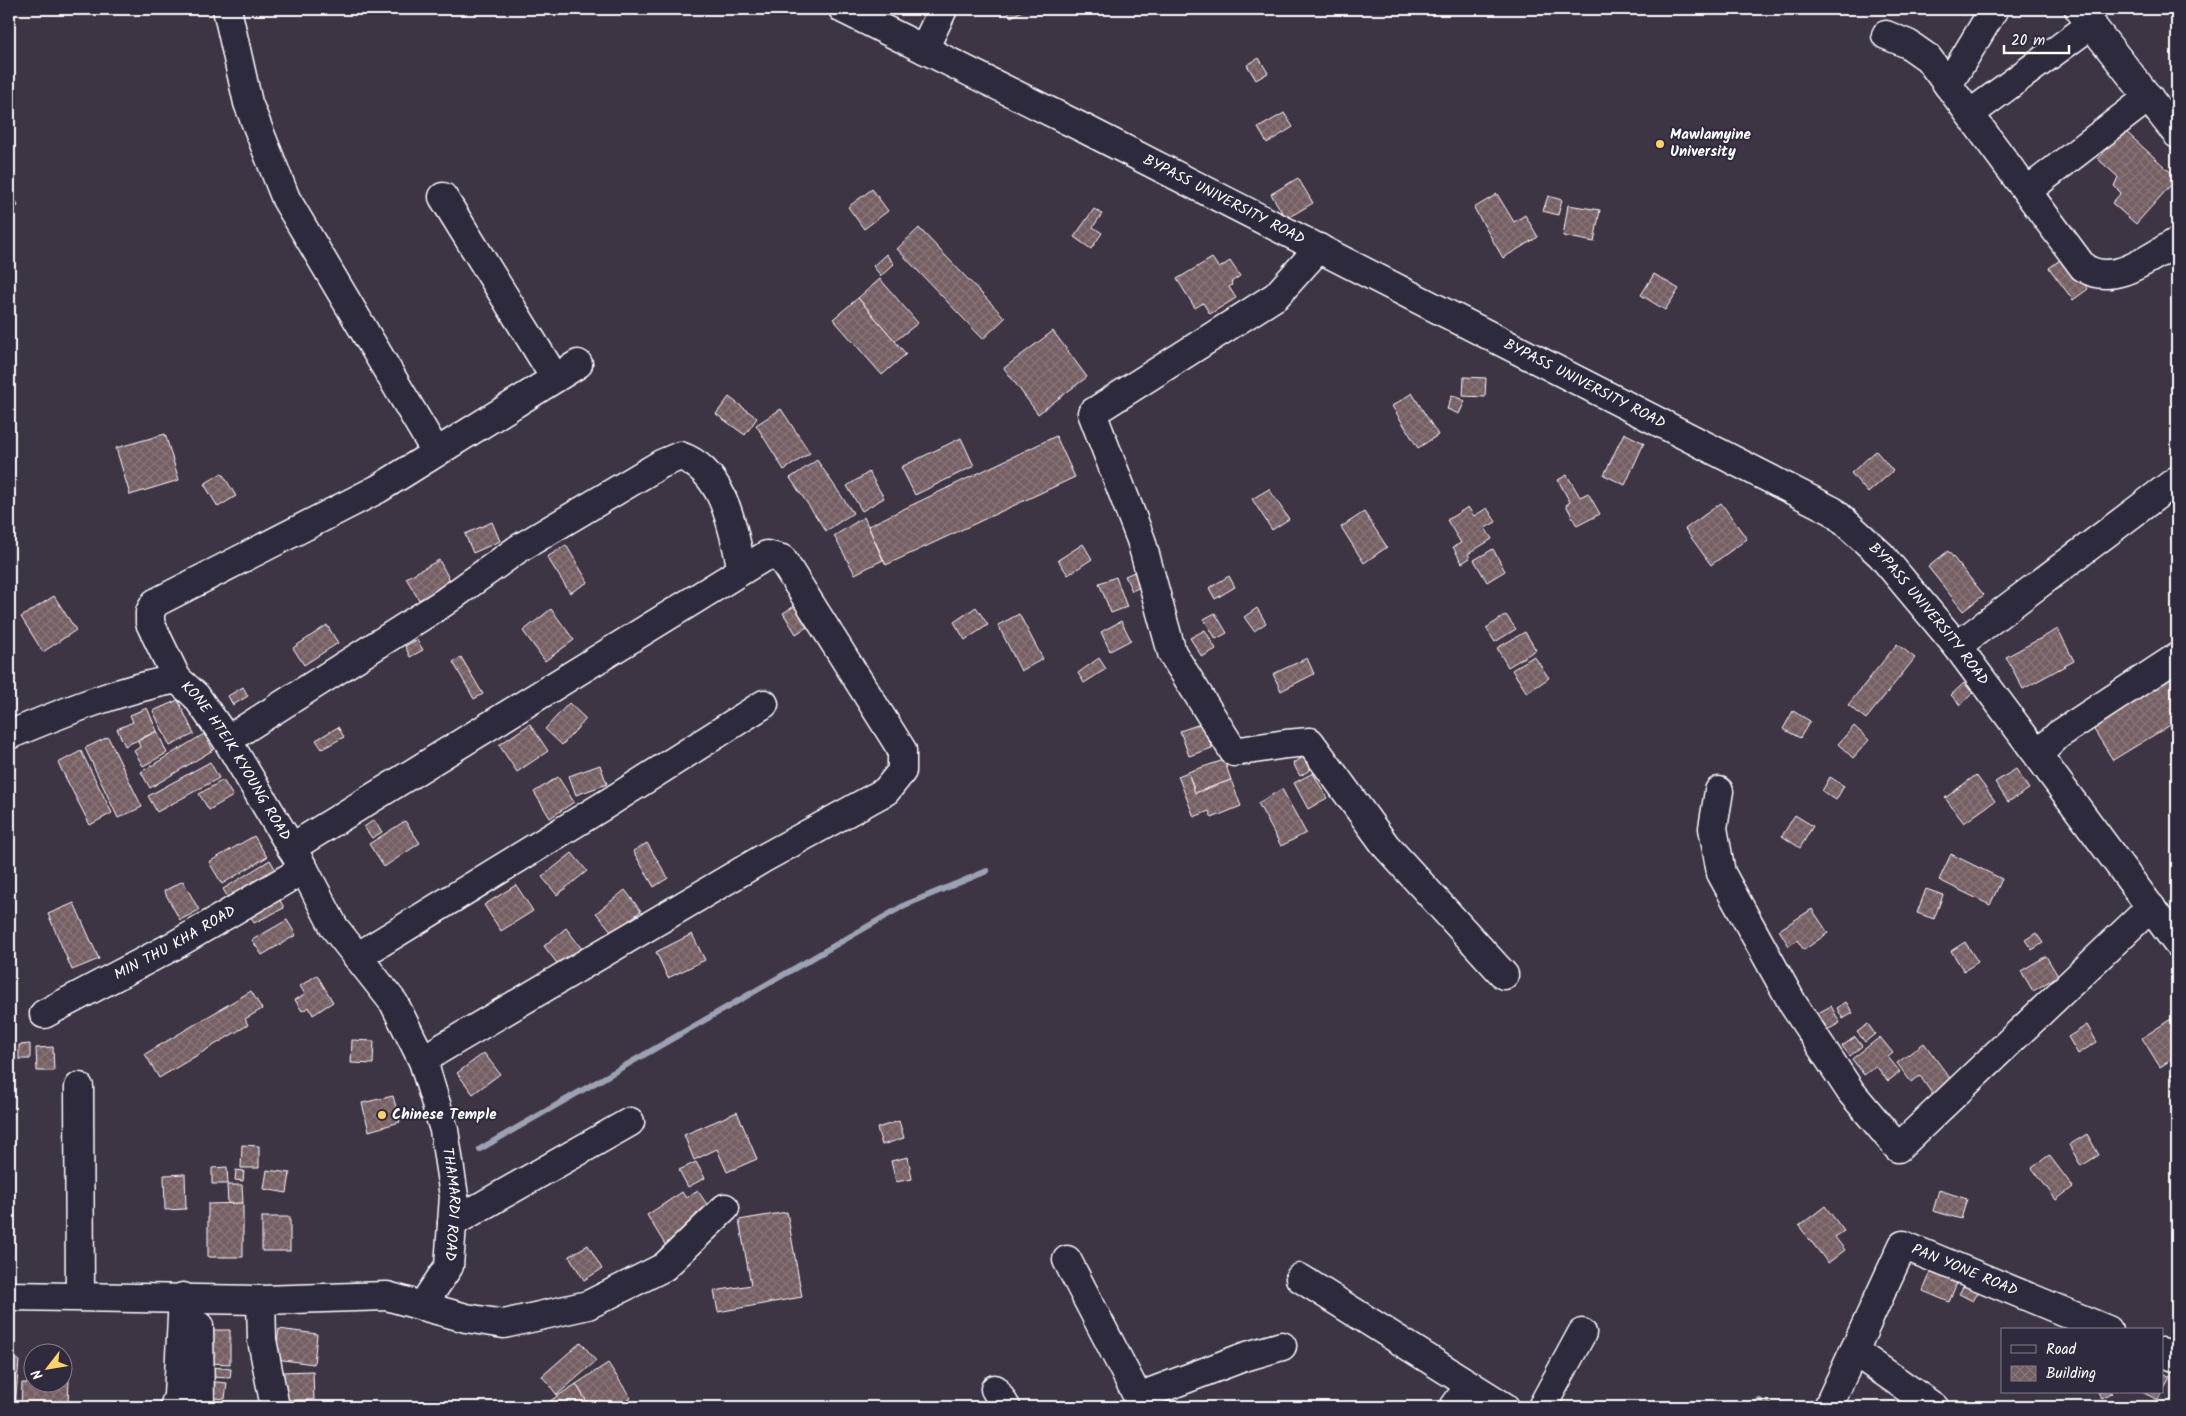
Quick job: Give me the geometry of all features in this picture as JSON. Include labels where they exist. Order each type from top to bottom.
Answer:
[{"type":"street","points":[[227,9],[248,102],[286,200],[436,452]]},
{"type":"street","name":"BYPASS UNIVERSITY ROAD","points":[[843,9],[1319,248],[1833,511],[1881,555],[1958,646],[2177,943]]},
{"type":"street","points":[[924,49],[943,9]]},
{"type":"street","points":[[1948,85],[1994,9]]},
{"type":"street","points":[[1970,114],[2086,16],[2177,134]]},
{"type":"street","points":[[1886,35],[1908,44],[1928,58],[2083,268],[2093,274],[2104,276],[2119,274],[2177,242]]},
{"type":"street","points":[[2027,192],[2149,97]]},
{"type":"street","points":[[443,197],[555,378]]},
{"type":"street","points":[[1319,248],[1276,296],[1092,413],[1141,540],[1172,653],[1234,752],[1310,742],[1386,846],[1504,975]]},
{"type":"street","points":[[177,680],[150,623],[150,612],[155,603],[378,488],[578,364]]},
{"type":"street","points":[[228,740],[443,603],[518,548],[661,464],[680,456],[691,460],[710,479],[722,498],[730,521],[742,570]]},
{"type":"street","points":[[1958,646],[2177,480]]},
{"type":"street","name":"MIN THU KHA ROAD","points":[[44,1014],[176,945],[298,858],[742,570],[767,555],[782,558],[902,750],[902,771],[886,791],[764,858],[423,1061]]},
{"type":"street","points":[[2038,755],[2058,735],[2177,657]]},
{"type":"street","name":"KONE HTEIK KYOUNG ROAD","points":[[9,735],[80,705],[140,686],[177,680],[196,696],[228,740],[298,858]]},
{"type":"street","points":[[357,958],[764,704]]},
{"type":"street","points":[[1720,791],[1713,828],[1721,873],[1793,1004],[1851,1092],[1898,1148],[2151,908]]},
{"type":"street","name":"THAMARDI ROAD","points":[[298,858],[334,927],[394,1003],[423,1061],[444,1130],[454,1196],[449,1266],[422,1306]]},
{"type":"street","points":[[79,1086],[80,1296]]},
{"type":"street","points":[[452,1223],[630,1122]]},
{"type":"street","points":[[9,1296],[191,1297],[260,1300],[387,1296],[466,1318],[504,1324],[588,1305],[664,1267],[725,1208]]},
{"type":"street","name":"PAN YONE ROAD","points":[[1828,1407],[1903,1245],[2103,1328]]},
{"type":"street","points":[[1067,1260],[1140,1402],[1244,1357],[1282,1346]]},
{"type":"street","points":[[1300,1278],[1506,1407]]},
{"type":"street","points":[[174,1407],[178,1396],[191,1297]]},
{"type":"street","points":[[191,1297],[200,1407]]},
{"type":"street","points":[[260,1300],[262,1340],[275,1407]]},
{"type":"street","points":[[1542,1407],[1582,1333]]},
{"type":"street","points":[[1854,1351],[1934,1407]]},
{"type":"street","points":[[2164,1353],[2177,1358]]},
{"type":"street","points":[[1454,1407],[1470,1386]]},
{"type":"building","points":[[1006,9],[1026,9],[1011,17]]},
{"type":"building","points":[[1063,9],[1073,9],[1066,13]]},
{"type":"building","points":[[1259,58],[1268,73],[1256,80],[1247,65]]},
{"type":"building","points":[[1284,113],[1293,127],[1267,143],[1258,128]]},
{"type":"building","points":[[2124,130],[2177,178],[2136,224],[2112,203],[2121,193],[2114,186],[2118,177],[2098,159]]},
{"type":"building","points":[[1298,178],[1313,203],[1286,219],[1271,194]]},
{"type":"building","points":[[9,187],[18,206],[9,211]]},
{"type":"building","points":[[872,189],[888,211],[864,229],[848,207]]},
{"type":"building","points":[[1497,194],[1514,222],[1525,215],[1538,237],[1503,258],[1474,208]]},
{"type":"building","points":[[1548,196],[1562,200],[1558,215],[1543,211]]},
{"type":"building","points":[[1568,205],[1600,210],[1594,242],[1563,236]]},
{"type":"building","points":[[1094,209],[1102,214],[1093,227],[1102,233],[1091,249],[1074,237]]},
{"type":"building","points":[[919,228],[1005,318],[983,339],[897,249]]},
{"type":"building","points":[[886,254],[894,264],[881,276],[873,266]]},
{"type":"building","points":[[2064,257],[2088,289],[2073,300],[2049,268]]},
{"type":"building","points":[[1212,258],[1219,268],[1230,261],[1240,276],[1231,282],[1232,285],[1229,287],[1236,298],[1210,314],[1203,303],[1195,308],[1177,279]]},
{"type":"building","points":[[1654,274],[1679,289],[1665,310],[1641,295]]},
{"type":"building","points":[[880,279],[918,323],[895,341],[858,298]]},
{"type":"building","points":[[858,298],[906,354],[882,375],[833,319]]},
{"type":"building","points":[[1053,331],[1087,377],[1038,414],[1004,368]]},
{"type":"building","points":[[1464,377],[1486,378],[1485,397],[1463,396]]},
{"type":"building","points":[[1412,393],[1438,435],[1418,448],[1392,406]]},
{"type":"building","points":[[1452,395],[1465,401],[1459,414],[1447,409]]},
{"type":"building","points":[[729,397],[757,418],[745,435],[716,414]]},
{"type":"building","points":[[781,409],[810,453],[784,470],[756,425]]},
{"type":"building","points":[[1624,433],[1644,443],[1625,485],[1604,475]]},
{"type":"building","points":[[165,434],[179,480],[130,495],[116,448]]},
{"type":"building","points":[[1056,436],[1075,477],[886,565],[868,526]]},
{"type":"building","points":[[961,438],[974,466],[915,495],[901,467]]},
{"type":"building","points":[[1876,451],[1893,471],[1868,493],[1851,473]]},
{"type":"building","points":[[817,460],[853,513],[826,531],[790,478]]},
{"type":"building","points":[[869,472],[884,498],[862,511],[847,486]]},
{"type":"building","points":[[222,473],[236,496],[218,507],[204,484]]},
{"type":"building","points":[[1567,475],[1580,497],[1588,493],[1600,514],[1577,526],[1566,505],[1570,502],[1558,480]]},
{"type":"building","points":[[1269,489],[1289,519],[1272,530],[1252,499]]},
{"type":"building","points":[[1721,503],[1747,539],[1711,565],[1685,529]]},
{"type":"building","points":[[1468,507],[1474,516],[1487,508],[1496,522],[1485,528],[1492,539],[1468,554],[1470,558],[1462,563],[1453,547],[1461,543],[1447,520]]},
{"type":"building","points":[[1364,512],[1387,547],[1364,563],[1341,527]]},
{"type":"building","points":[[864,517],[883,560],[855,574],[834,536]]},
{"type":"building","points":[[492,522],[500,541],[473,553],[465,534]]},
{"type":"building","points":[[1083,544],[1092,559],[1068,575],[1058,560]]},
{"type":"building","points":[[566,545],[588,582],[570,593],[547,557]]},
{"type":"building","points":[[1493,549],[1505,571],[1487,582],[1474,560]]},
{"type":"building","points":[[1948,551],[1984,595],[1963,611],[1928,567]]},
{"type":"building","points":[[439,560],[451,582],[419,600],[406,578]]},
{"type":"building","points":[[1137,571],[1144,585],[1132,591],[1125,576]]},
{"type":"building","points":[[1229,576],[1235,587],[1215,599],[1209,588]]},
{"type":"building","points":[[1116,577],[1127,607],[1111,613],[1099,583]]},
{"type":"building","points":[[54,596],[76,630],[43,652],[21,617]]},
{"type":"building","points":[[798,604],[804,614],[800,616],[807,627],[796,634],[783,613]]},
{"type":"building","points":[[976,607],[988,625],[965,640],[954,622]]},
{"type":"building","points":[[1257,608],[1266,623],[1254,631],[1244,617]]},
{"type":"building","points":[[551,609],[574,640],[545,661],[523,631]]},
{"type":"building","points":[[1215,613],[1227,633],[1216,639],[1204,619]]},
{"type":"building","points":[[1019,614],[1043,659],[1021,671],[998,625]]},
{"type":"building","points":[[1506,615],[1516,629],[1495,642],[1486,628]]},
{"type":"building","points":[[1121,621],[1131,640],[1110,651],[1101,632]]},
{"type":"building","points":[[327,625],[338,643],[304,665],[293,648]]},
{"type":"building","points":[[2058,629],[2074,661],[2023,689],[2006,657]]},
{"type":"building","points":[[1205,630],[1216,649],[1202,657],[1190,638]]},
{"type":"building","points":[[1525,632],[1536,650],[1508,667],[1497,648]]},
{"type":"building","points":[[417,640],[423,650],[410,657],[405,646]]},
{"type":"building","points":[[1897,644],[1915,658],[1866,719],[1848,705]]},
{"type":"building","points":[[1534,656],[1549,678],[1527,693],[1512,670]]},
{"type":"building","points":[[461,657],[483,694],[474,699],[453,662]]},
{"type":"building","points":[[1099,658],[1106,669],[1084,683],[1078,673]]},
{"type":"building","points":[[1307,658],[1314,674],[1281,691],[1273,674]]},
{"type":"building","points":[[2177,673],[2177,721],[2113,760],[2091,725]]},
{"type":"building","points":[[1964,683],[1973,693],[1960,705],[1951,695]]},
{"type":"building","points":[[243,687],[248,696],[233,705],[228,696]]},
{"type":"building","points":[[178,700],[194,734],[170,746],[153,711]]},
{"type":"building","points":[[569,703],[586,719],[562,745],[545,729]]},
{"type":"building","points":[[147,708],[157,731],[125,746],[117,729],[133,722],[130,715]]},
{"type":"building","points":[[1793,711],[1810,721],[1800,738],[1783,729]]},
{"type":"building","points":[[1203,723],[1212,748],[1189,756],[1180,731]]},
{"type":"building","points":[[530,724],[548,751],[517,772],[499,745]]},
{"type":"building","points":[[1854,726],[1869,740],[1853,758],[1838,744]]},
{"type":"building","points":[[338,727],[344,737],[322,749],[316,740]]},
{"type":"building","points":[[157,731],[167,753],[143,766],[134,751],[140,747],[138,741]]},
{"type":"building","points":[[204,734],[213,750],[150,788],[141,772]]},
{"type":"building","points":[[108,737],[142,807],[118,818],[85,748]]},
{"type":"building","points":[[81,751],[112,813],[90,825],[58,763]]},
{"type":"building","points":[[1303,757],[1310,770],[1300,776],[1293,763]]},
{"type":"building","points":[[1224,760],[1231,780],[1195,793],[1188,772]]},
{"type":"building","points":[[210,762],[219,778],[157,812],[148,796]]},
{"type":"building","points":[[600,765],[607,784],[576,795],[569,776]]},
{"type":"building","points":[[2016,769],[2029,789],[2008,802],[1995,782]]},
{"type":"building","points":[[9,772],[14,799],[9,800]]},
{"type":"building","points":[[1188,772],[1195,793],[1231,780],[1241,806],[1212,818],[1209,811],[1194,817],[1178,776]]},
{"type":"building","points":[[1313,773],[1327,798],[1308,809],[1294,783]]},
{"type":"building","points":[[1976,775],[1995,801],[1964,823],[1945,798]]},
{"type":"building","points":[[558,777],[574,802],[550,818],[534,792]]},
{"type":"building","points":[[1830,777],[1844,786],[1836,800],[1822,791]]},
{"type":"building","points":[[223,780],[233,796],[209,810],[199,794]]},
{"type":"building","points":[[1282,789],[1306,833],[1281,846],[1258,803]]},
{"type":"building","points":[[1795,815],[1813,826],[1800,848],[1782,836]]},
{"type":"building","points":[[374,820],[382,832],[372,838],[364,827]]},
{"type":"building","points":[[405,821],[420,843],[384,867],[369,844]]},
{"type":"building","points":[[254,836],[267,857],[222,884],[209,862]]},
{"type":"building","points":[[647,843],[668,878],[654,887],[633,851]]},
{"type":"building","points":[[572,853],[587,871],[557,895],[542,877]]},
{"type":"building","points":[[1951,854],[2002,879],[1990,905],[1939,880]]},
{"type":"building","points":[[270,860],[277,872],[230,901],[223,889]]},
{"type":"building","points":[[183,881],[199,910],[180,920],[164,891]]},
{"type":"building","points":[[516,885],[533,911],[501,931],[484,905]]},
{"type":"building","points":[[1926,889],[1943,895],[1934,919],[1917,913]]},
{"type":"building","points":[[625,890],[641,911],[613,933],[596,913]]},
{"type":"building","points":[[277,894],[284,908],[254,923],[247,909]]},
{"type":"building","points":[[74,903],[99,959],[72,970],[48,914]]},
{"type":"building","points":[[1812,909],[1828,933],[1804,950],[1797,940],[1789,946],[1779,930]]},
{"type":"building","points":[[287,920],[296,935],[262,955],[252,940]]},
{"type":"building","points":[[566,928],[582,949],[560,967],[544,946]]},
{"type":"building","points":[[2036,933],[2043,943],[2032,950],[2025,940]]},
{"type":"building","points":[[692,934],[705,960],[668,978],[656,952]]},
{"type":"building","points":[[1965,942],[1978,962],[1964,971],[1951,951]]},
{"type":"building","points":[[2046,956],[2058,976],[2033,991],[2021,971]]},
{"type":"building","points":[[317,975],[333,1002],[313,1015],[309,1007],[302,1011],[295,1000],[305,994],[300,986]]},
{"type":"building","points":[[251,991],[262,1009],[245,1019],[248,1025],[159,1078],[145,1054]]},
{"type":"building","points":[[1846,1002],[1853,1013],[1843,1019],[1837,1008]]},
{"type":"building","points":[[1831,1006],[1840,1023],[1827,1030],[1818,1013]]},
{"type":"building","points":[[2177,1015],[2177,1056],[2160,1067],[2142,1038]]},
{"type":"building","points":[[1868,1024],[1875,1034],[1865,1042],[1857,1032]]},
{"type":"building","points":[[2087,1025],[2097,1042],[2078,1054],[2068,1037]]},
{"type":"building","points":[[1855,1037],[1862,1046],[1850,1056],[1842,1046]]},
{"type":"building","points":[[1880,1037],[1893,1053],[1888,1057],[1900,1072],[1888,1081],[1876,1066],[1864,1075],[1852,1059]]},
{"type":"building","points":[[352,1040],[374,1041],[373,1064],[351,1063]]},
{"type":"building","points":[[1924,1043],[1952,1081],[1933,1095],[1920,1076],[1911,1082],[1897,1063]]},
{"type":"building","points":[[30,1044],[30,1059],[19,1059],[19,1045]]},
{"type":"building","points":[[53,1047],[54,1071],[37,1071],[36,1048]]},
{"type":"building","points":[[484,1053],[500,1074],[473,1094],[457,1073]]},
{"type":"building","points":[[2177,1071],[2177,1086],[2170,1075]]},
{"type":"building","points":[[393,1096],[400,1122],[369,1131],[362,1103]]},
{"type":"building","points":[[737,1112],[757,1159],[727,1172],[717,1149],[694,1160],[684,1135]]},
{"type":"building","points":[[899,1121],[904,1138],[882,1145],[877,1128]]},
{"type":"building","points":[[2087,1134],[2099,1155],[2081,1166],[2069,1145]]},
{"type":"building","points":[[242,1145],[259,1146],[259,1168],[241,1168]]},
{"type":"building","points":[[2049,1155],[2073,1187],[2056,1200],[2032,1168]]},
{"type":"building","points":[[908,1157],[912,1179],[896,1182],[891,1161]]},
{"type":"building","points":[[696,1162],[705,1178],[688,1187],[679,1170]]},
{"type":"building","points":[[227,1167],[228,1184],[212,1184],[212,1168]]},
{"type":"building","points":[[236,1170],[244,1171],[243,1181],[235,1180]]},
{"type":"building","points":[[267,1170],[290,1173],[287,1193],[264,1189]]},
{"type":"building","points":[[185,1174],[186,1209],[165,1210],[164,1175]]},
{"type":"building","points":[[227,1185],[242,1185],[243,1203],[228,1204]]},
{"type":"building","points":[[1939,1190],[1967,1199],[1961,1219],[1933,1211]]},
{"type":"building","points":[[698,1191],[708,1206],[696,1214],[702,1224],[666,1246],[647,1215],[682,1192],[686,1198]]},
{"type":"building","points":[[243,1203],[243,1257],[208,1257],[208,1204]]},
{"type":"building","points":[[1825,1206],[1844,1231],[1835,1237],[1845,1250],[1828,1263],[1799,1226]]},
{"type":"building","points":[[787,1212],[802,1297],[718,1312],[714,1291],[751,1285],[739,1220]]},
{"type":"building","points":[[262,1217],[290,1217],[290,1251],[262,1251]]},
{"type":"building","points":[[588,1245],[602,1269],[584,1280],[569,1256]]},
{"type":"building","points":[[1933,1267],[1959,1278],[1949,1302],[1923,1291]]},
{"type":"building","points":[[1967,1280],[1981,1288],[1973,1301],[1959,1294]]},
{"type":"building","points":[[279,1329],[317,1334],[314,1364],[275,1359]]},
{"type":"building","points":[[210,1330],[230,1330],[230,1364],[210,1363]]},
{"type":"building","points":[[581,1342],[596,1361],[557,1395],[542,1376]]},
{"type":"building","points":[[9,1359],[19,1360],[15,1407],[9,1407]]},
{"type":"building","points":[[608,1363],[631,1398],[616,1407],[590,1407],[576,1384]]},
{"type":"building","points":[[213,1367],[231,1369],[230,1378],[212,1377]]},
{"type":"building","points":[[313,1371],[314,1400],[283,1400],[282,1372]]},
{"type":"building","points":[[2164,1373],[2170,1377],[2164,1388]]},
{"type":"building","points":[[206,1381],[227,1383],[225,1399],[204,1397]]},
{"type":"building","points":[[22,1383],[22,1394],[68,1394],[68,1407],[21,1407]]},
{"type":"building","points":[[576,1384],[590,1407],[554,1407],[550,1401]]},
{"type":"building","points":[[2099,1394],[2110,1394],[2102,1399]]},
{"type":"building","points":[[2146,1394],[2161,1394],[2158,1400]]},
{"type":"building","points":[[1758,1398],[1780,1407],[1754,1407]]},
{"type":"building","points":[[307,1400],[308,1407],[290,1407],[290,1401]]},
{"type":"waterway","points":[[480,1149],[905,905],[987,871]]},
{"type":"place","name":"Mawlamyine University","points":[[1660,144]]},
{"type":"place","name":"Chinese Temple","points":[[382,1115]]}]
